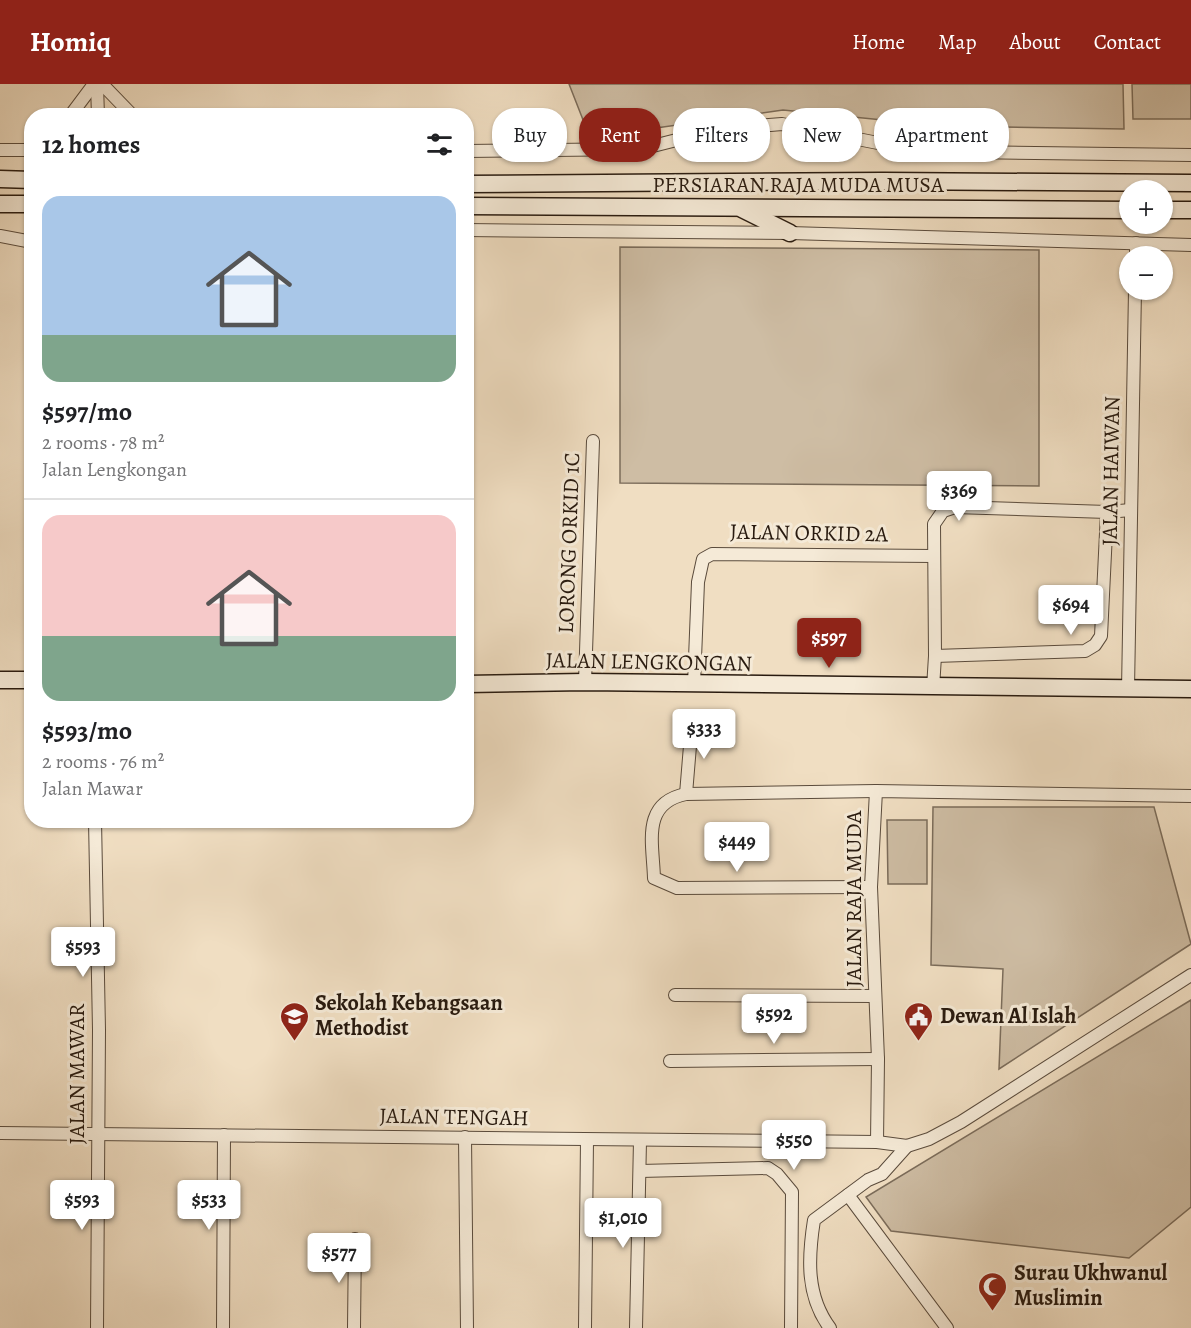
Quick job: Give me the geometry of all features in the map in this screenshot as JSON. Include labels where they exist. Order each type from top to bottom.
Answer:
[{"type":"main road","points":[[0,179],[24,180]]},
{"type":"main road","name":"PERSIARAN RAJA MUDA MUSA","points":[[474,184],[871,181],[1191,183]]},
{"type":"main road","points":[[0,204],[24,204]]},
{"type":"main road","name":"PERSIARAN RAJA MUDA MUSA","points":[[474,206],[1119,210]]},
{"type":"main road","points":[[739,207],[789,233]]},
{"type":"main road","points":[[1173,210],[1191,210]]},
{"type":"main road","points":[[0,680],[24,680]]},
{"type":"main road","name":"JALAN LENGKONGAN","points":[[474,684],[585,682],[933,688],[1191,689]]},
{"type":"street","points":[[76,108],[98,84]]},
{"type":"street","points":[[98,84],[98,108]]},
{"type":"street","points":[[98,84],[124,108]]},
{"type":"street","points":[[474,151],[641,149],[720,129],[782,124],[893,146],[967,152],[1191,155]]},
{"type":"street","points":[[0,150],[24,150]]},
{"type":"street","points":[[474,230],[789,233],[1191,245]]},
{"type":"street","points":[[0,236],[24,240]]},
{"type":"street","name":"JALAN HAIWAN","points":[[1128,689],[1135,300]]},
{"type":"street","name":"LORONG ORKID 1C","points":[[585,682],[593,441]]},
{"type":"street","points":[[933,688],[935,656],[934,524],[942,511],[955,507],[1107,512],[1131,510]]},
{"type":"street","points":[[935,656],[1085,651],[1095,645],[1101,636],[1107,512]]},
{"type":"street","name":"JALAN ORKID 2A","points":[[694,684],[698,582],[703,560],[712,554],[933,555]]},
{"type":"street","points":[[686,794],[692,722]]},
{"type":"street","points":[[871,887],[676,888],[654,878],[653,817],[664,802],[686,794],[876,791]]},
{"type":"street","name":"JALAN RAJA MUDA","points":[[878,1142],[878,1059],[871,887],[876,791],[1191,796]]},
{"type":"street","name":"JALAN MAWAR","points":[[95,828],[97,1328]]},
{"type":"street","name":"JALAN TENGAH","points":[[0,1133],[878,1142],[907,1146],[929,1139],[961,1122],[1191,975]]},
{"type":"street","points":[[675,995],[875,996]]},
{"type":"street","points":[[670,1061],[878,1059]]},
{"type":"street","points":[[223,1328],[224,1135]]},
{"type":"street","points":[[465,1137],[467,1328]]},
{"type":"street","points":[[585,1328],[587,1140]]},
{"type":"street","points":[[636,1328],[640,1141]]},
{"type":"street","name":"JALAN TENGAH","points":[[830,1328],[811,1288],[809,1249],[814,1221],[868,1180],[882,1174],[907,1146]]},
{"type":"street","points":[[640,1171],[768,1168],[777,1174],[792,1192],[791,1328]]},
{"type":"street","points":[[848,1196],[946,1328]]},
{"type":"street","points":[[354,1328],[355,1239]]},
{"type":"shaded area","points":[[569,84],[1123,84],[1124,129],[1009,127],[1009,108],[874,108],[874,119],[862,118],[862,108],[782,108],[782,110],[770,112],[770,108],[673,108],[673,126],[661,127],[661,108],[579,110]]},
{"type":"shaded area","points":[[1132,84],[1191,84],[1191,119],[1133,119]]},
{"type":"shaded area","points":[[620,247],[1039,250],[1039,486],[620,483]]},
{"type":"shaded area","points":[[933,807],[1154,807],[1191,944],[999,1069],[1003,969],[931,965]]},
{"type":"shaded area","points":[[887,820],[927,820],[927,884],[888,884]]},
{"type":"shaded area","points":[[1191,1000],[1191,1207],[1129,1258],[891,1231],[866,1197]]},
{"type":"place","name":"Sekolah Kebangsaan Methodist","points":[[294,1042]]},
{"type":"place","name":"Dewan Al Islah","points":[[919,1042]]},
{"type":"place","name":"Surau Ukhwanul Muslimin","points":[[993,1312]]}]
